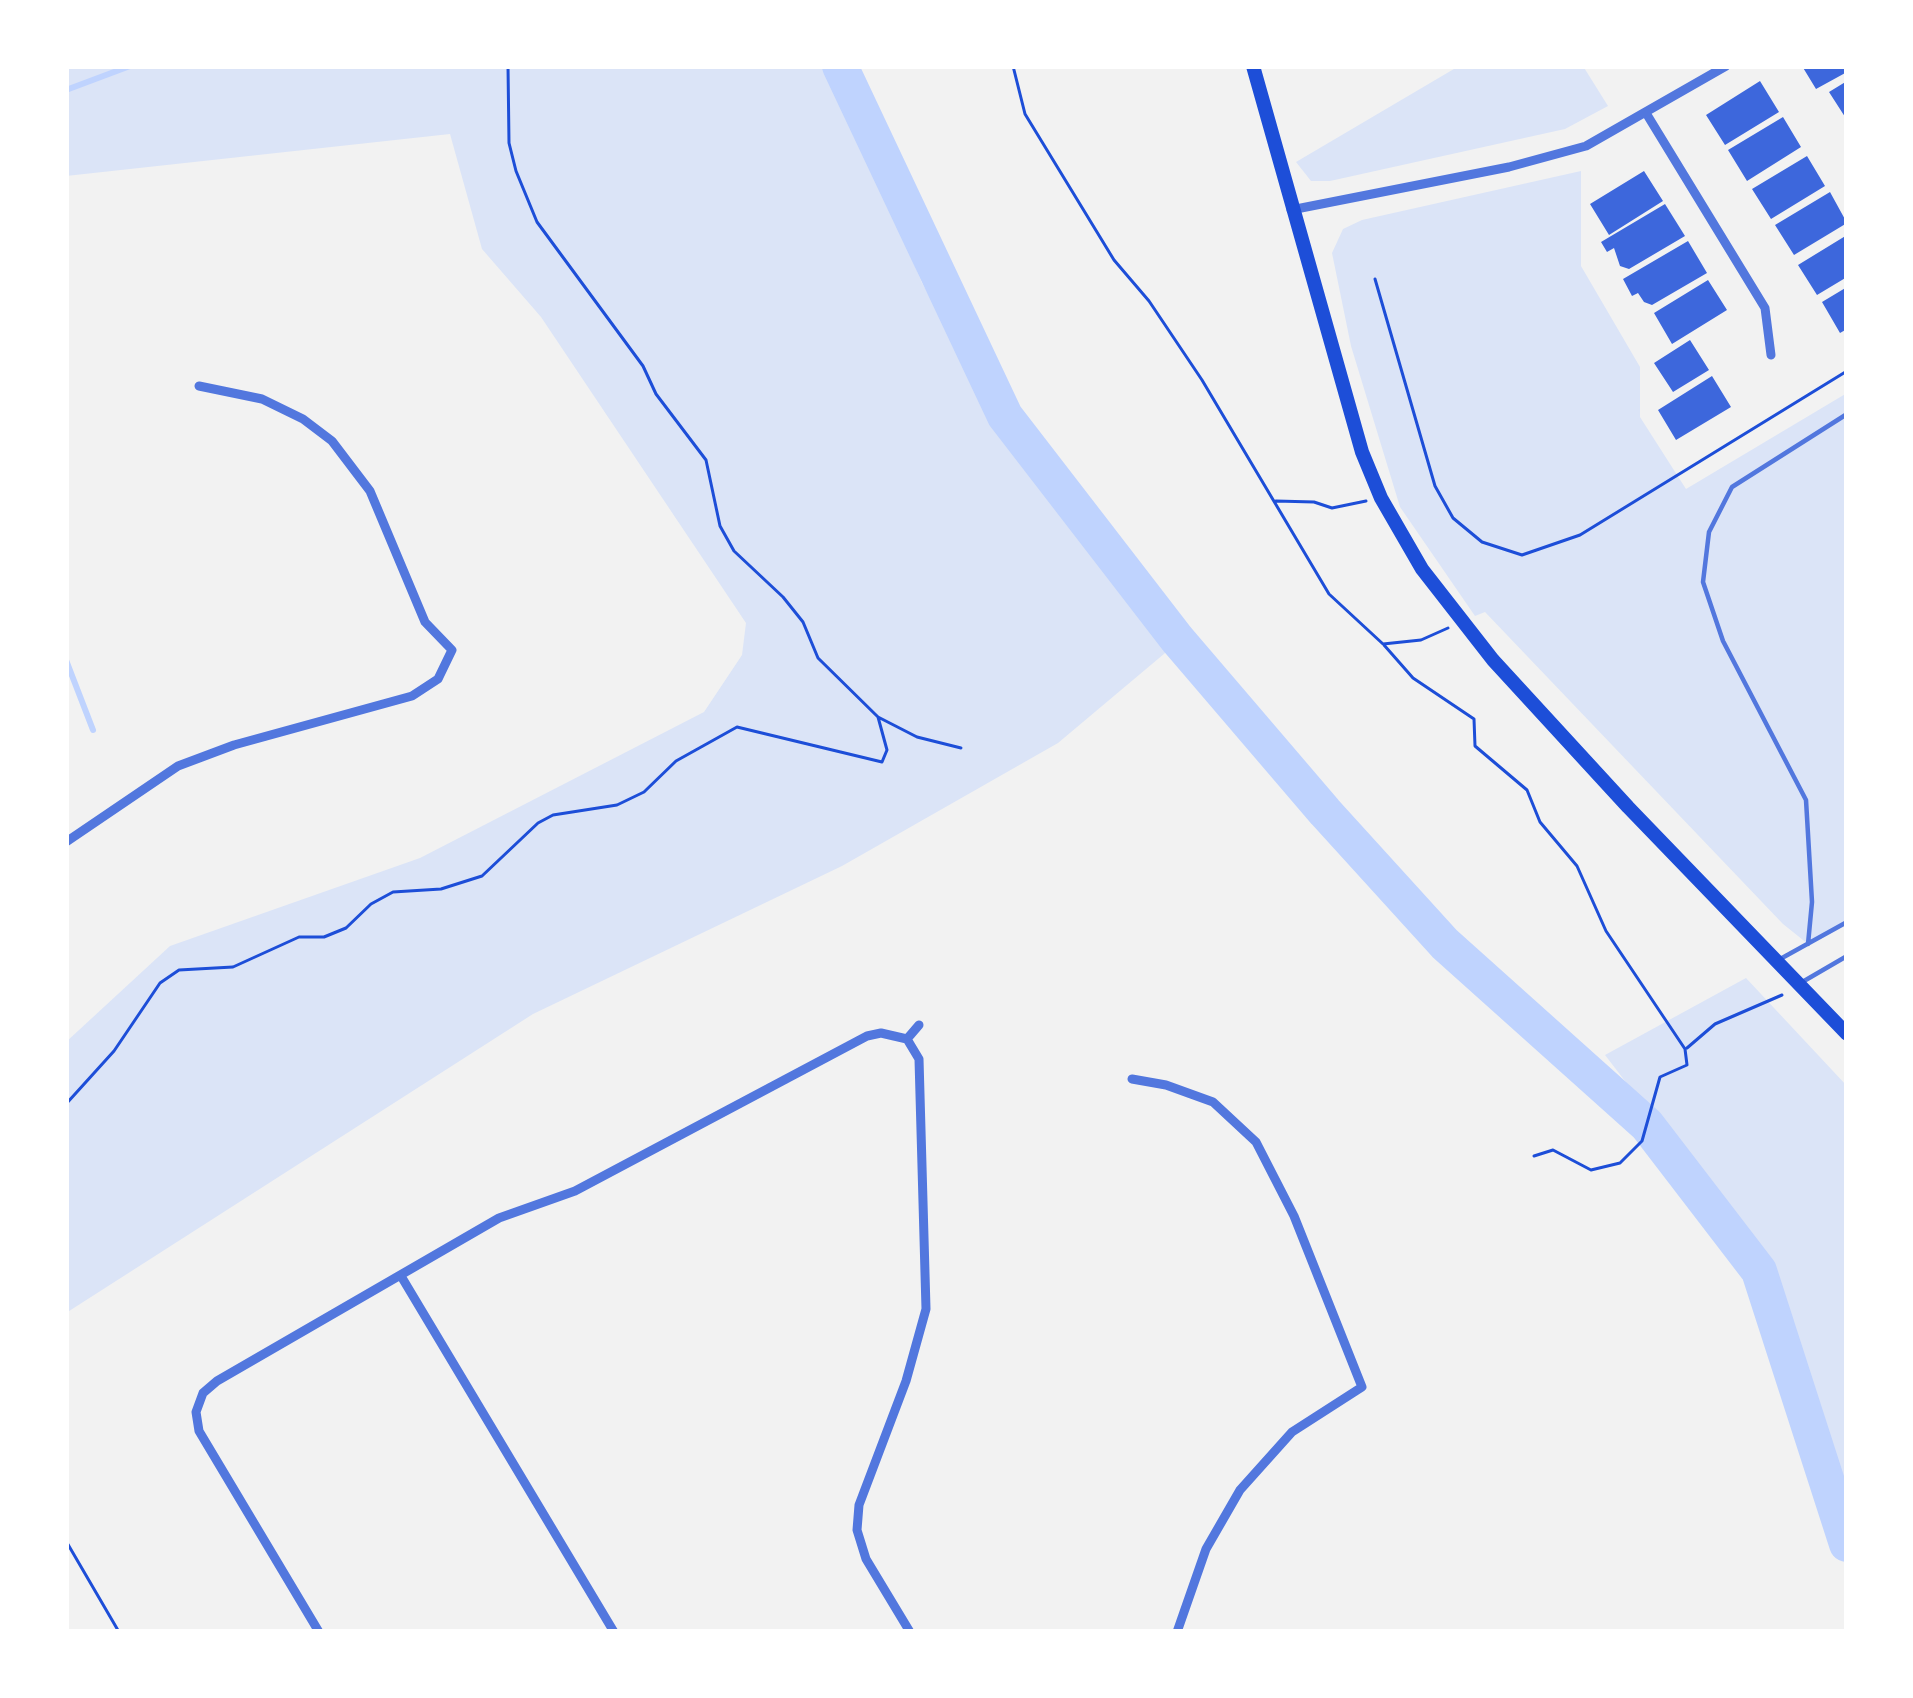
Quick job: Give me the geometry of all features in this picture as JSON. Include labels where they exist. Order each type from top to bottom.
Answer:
[{"type":"main road","points":[[1253,66],[1362,452],[1381,498],[1422,569],[1461,621],[1628,807],[1847,1034]]},
{"type":"street","points":[[1291,210],[1586,146],[1726,66]]},
{"type":"street","points":[[1646,113],[1765,308],[1771,355]]},
{"type":"street","points":[[66,842],[178,766],[234,745],[412,696],[438,679],[452,650],[425,622],[370,491],[332,441],[303,419],[262,399],[200,386]]},
{"type":"street","points":[[907,1039],[920,1025]]},
{"type":"street","points":[[319,1632],[199,1431],[196,1412],[203,1394],[217,1381],[499,1218],[575,1190],[867,1036],[881,1033],[907,1039],[919,1058],[926,1310],[906,1381],[859,1505],[857,1530],[866,1559],[910,1632]]},
{"type":"street","points":[[1132,1079],[1166,1084],[1213,1102],[1256,1142],[1294,1216],[1363,1387],[1292,1432],[1240,1490],[1206,1549],[1177,1632]]},
{"type":"street","points":[[401,1276],[614,1632]]},
{"type":"lane","points":[[1808,944],[1813,902],[1807,800],[1723,641],[1703,582],[1709,532],[1732,487],[1847,414]]},
{"type":"lane","points":[[1777,961],[1847,922]]},
{"type":"lane","points":[[1799,984],[1847,956]]},
{"type":"path","points":[[508,66],[509,143],[537,222],[644,366],[656,394],[706,460],[720,526],[734,551],[783,597],[803,622],[818,658],[878,717],[917,737],[961,748]]},
{"type":"path","points":[[1013,66],[1025,114],[1114,260],[1149,301],[1202,380],[1329,594],[1413,678],[1474,719],[1475,746],[1527,790],[1540,822],[1577,866],[1606,932],[1685,1048],[1687,1065],[1660,1078],[1642,1141],[1620,1163],[1591,1170],[1553,1150],[1534,1156]]},
{"type":"path","points":[[1375,279],[1436,487],[1453,518],[1482,542],[1522,556],[1580,535],[1847,370]]},
{"type":"path","points":[[1274,501],[1314,502],[1332,508],[1381,498]]},
{"type":"path","points":[[1383,644],[1421,640],[1461,621]]},
{"type":"path","points":[[66,1104],[114,1051],[160,983],[179,970],[233,967],[299,937],[324,937],[346,928],[393,892],[441,890],[482,876],[538,823],[553,815],[617,805],[644,793],[676,761],[737,727],[882,761],[887,750],[878,717]]},
{"type":"path","points":[[1685,1048],[1715,1024],[1775,1000],[1799,984]]},
{"type":"path","points":[[66,1541],[119,1632]]},
{"type":"shaded area","points":[[66,66],[836,66],[842,93],[922,283],[1012,440],[1126,593],[1177,643],[1058,743],[842,866],[533,1014],[66,1313],[66,1042],[170,946],[420,858],[704,712],[742,655],[746,623],[541,317],[482,249],[450,134],[66,176]]},
{"type":"shaded area","points":[[1459,66],[1583,66],[1608,106],[1565,129],[1330,181],[1311,181],[1296,162]]},
{"type":"shaded area","points":[[1581,171],[1581,266],[1640,367],[1640,417],[1686,489],[1847,393],[1847,922],[1808,944],[1783,924],[1485,612],[1475,616],[1400,507],[1351,346],[1332,253],[1343,229],[1362,220]]},
{"type":"shaded area","points":[[1746,978],[1847,1086],[1847,1509],[1820,1403],[1716,1199],[1605,1055]]},
{"type":"building","points":[[1802,66],[1847,66],[1847,72],[1816,89]]},
{"type":"building","points":[[1760,81],[1779,112],[1725,145],[1706,115]]},
{"type":"building","points":[[1847,81],[1847,120],[1829,92]]},
{"type":"building","points":[[1783,117],[1801,147],[1747,181],[1728,150]]},
{"type":"building","points":[[1807,156],[1825,186],[1771,219],[1752,189]]},
{"type":"building","points":[[1644,171],[1663,201],[1609,235],[1590,204]]},
{"type":"building","points":[[1830,192],[1847,223],[1794,255],[1775,225]]},
{"type":"building","points":[[1665,204],[1685,236],[1629,269],[1620,266],[1614,248],[1607,252],[1601,242]]},
{"type":"building","points":[[1847,235],[1847,277],[1817,295],[1798,265]]},
{"type":"building","points":[[1688,241],[1707,273],[1652,305],[1638,293],[1632,296],[1623,279]]},
{"type":"building","points":[[1708,280],[1727,310],[1672,344],[1654,313]]},
{"type":"building","points":[[1847,287],[1847,329],[1840,333],[1822,302]]},
{"type":"building","points":[[1690,340],[1709,370],[1673,392],[1654,363]]},
{"type":"building","points":[[1712,376],[1731,407],[1676,440],[1658,410]]},
{"type":"waterway","points":[[66,90],[130,66]]},
{"type":"waterway","points":[[840,66],[1005,416],[1177,639],[1325,812],[1445,944],[1647,1125],[1759,1271],[1847,1544]]},
{"type":"waterway","points":[[66,660],[93,730]]}]
